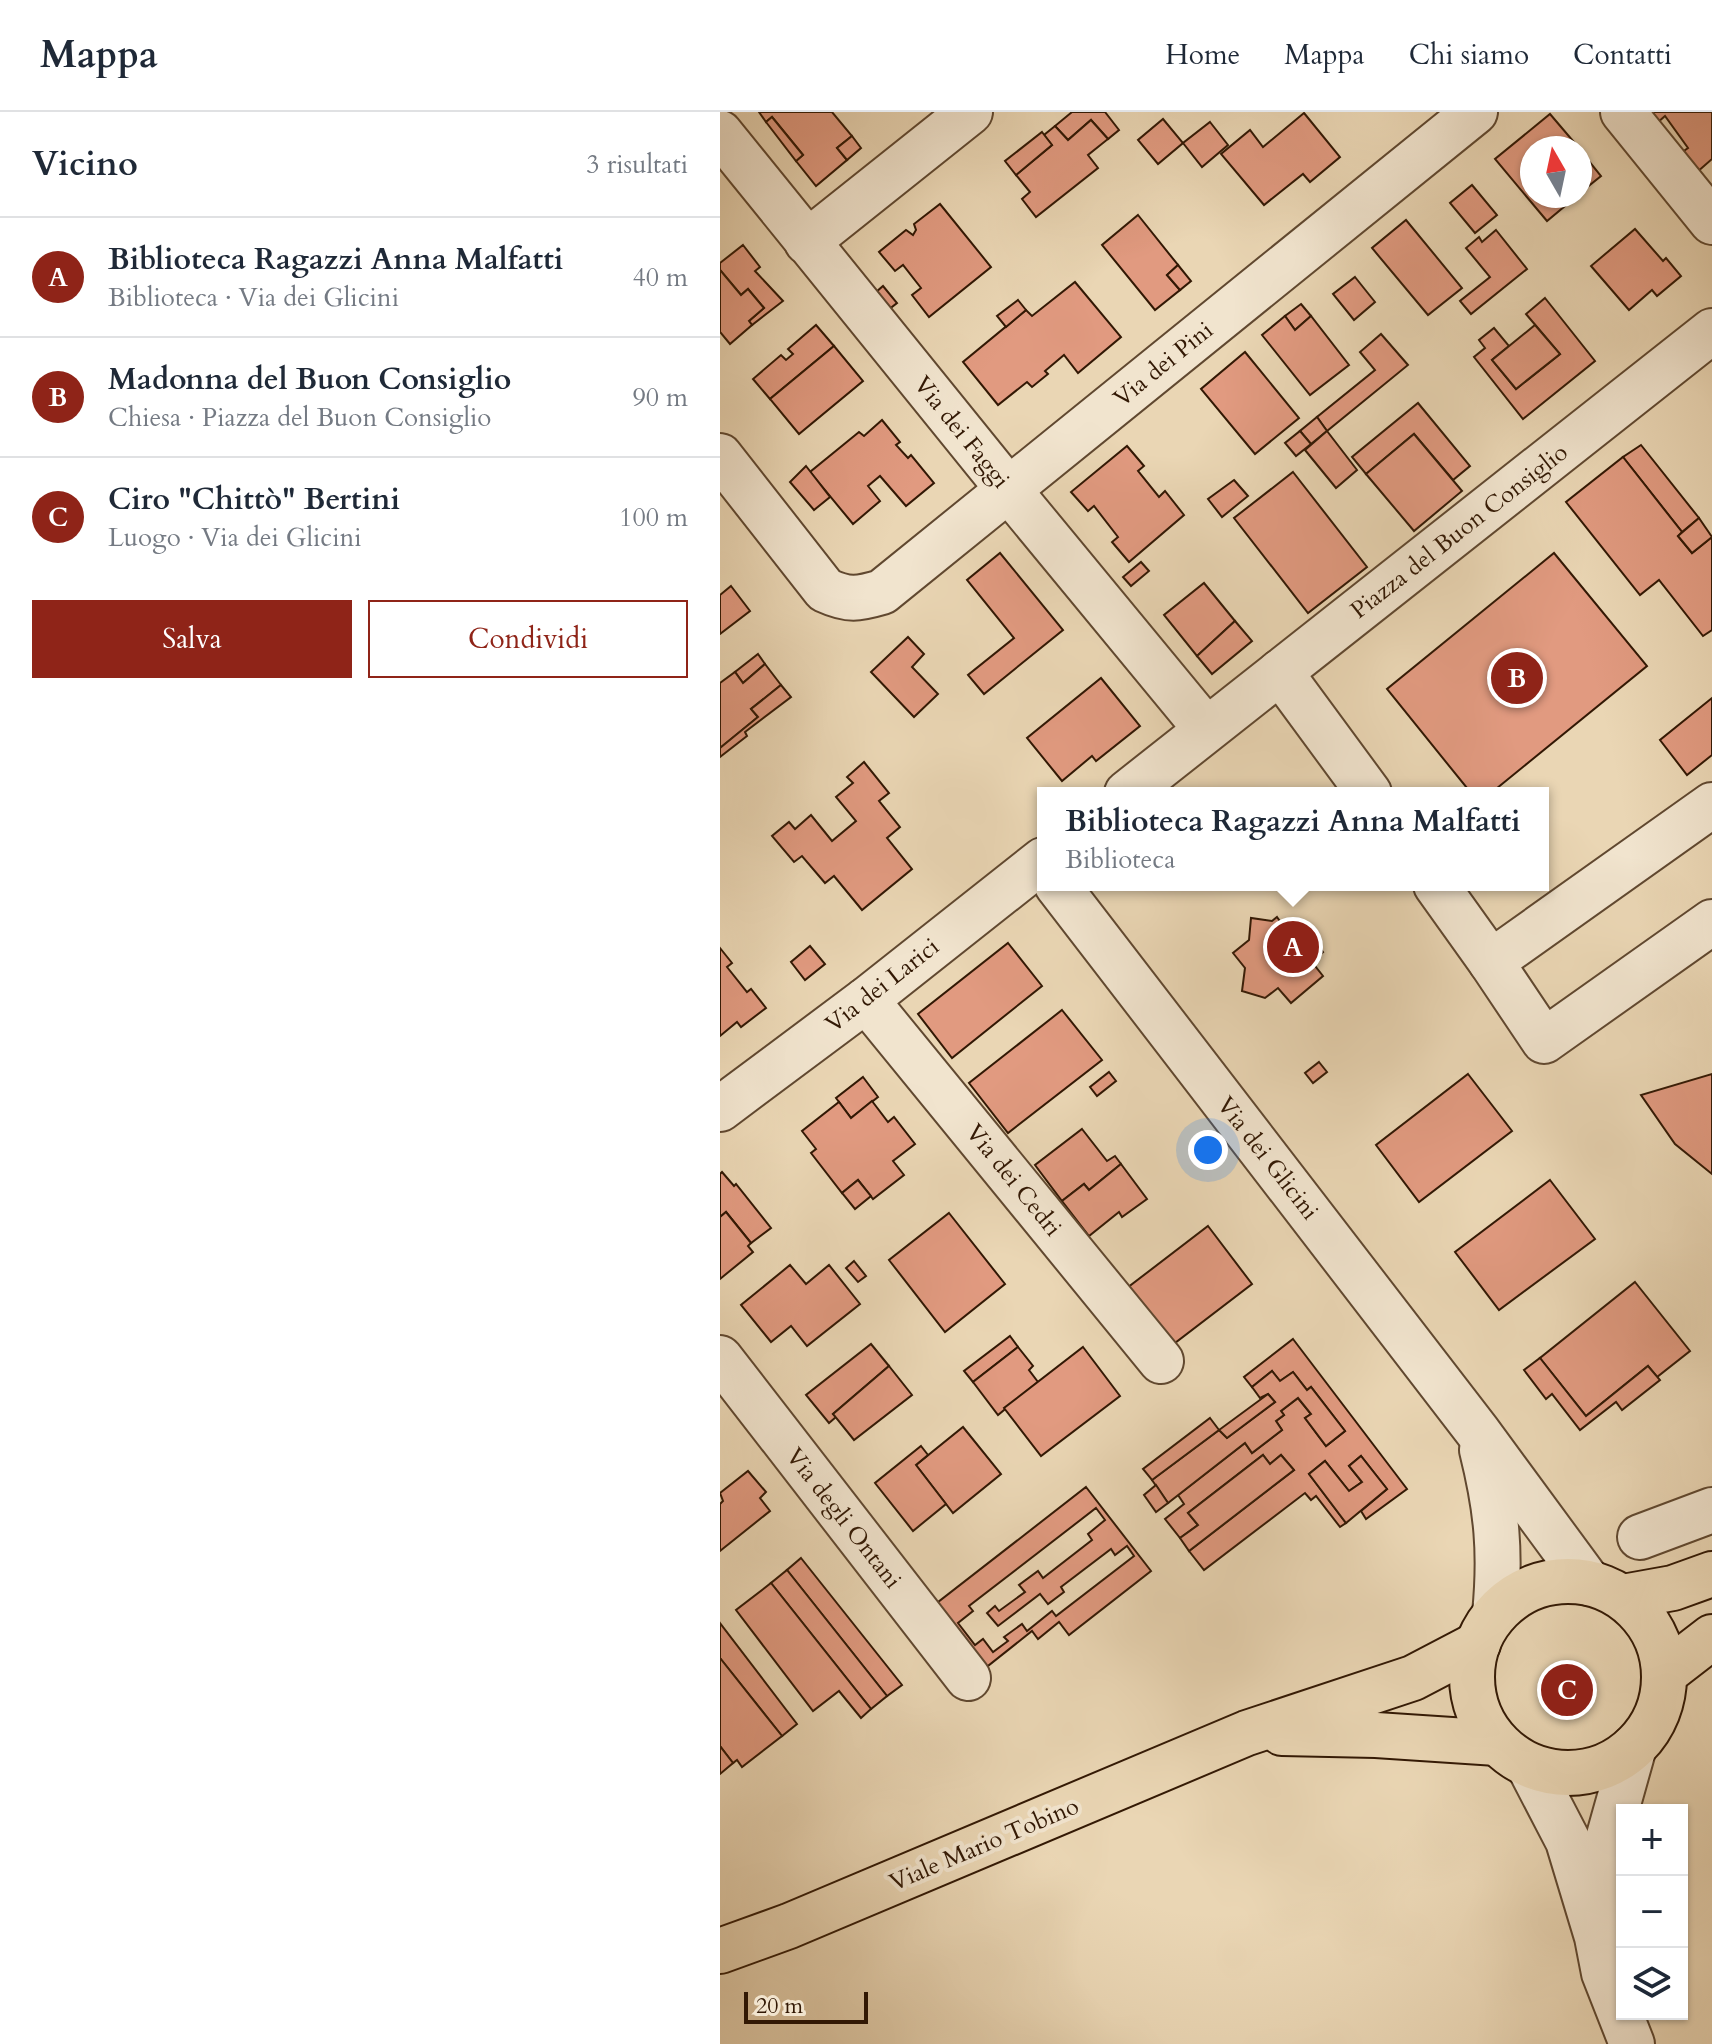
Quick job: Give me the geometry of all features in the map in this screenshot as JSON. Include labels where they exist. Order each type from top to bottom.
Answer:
[{"type":"main road","points":[[1606,1590],[1650,1626],[1660,1649],[1664,1674],[1661,1701],[1651,1726],[1634,1747],[1611,1763],[1584,1772],[1556,1772],[1513,1754],[1478,1712],[1472,1690],[1472,1666],[1486,1629],[1515,1597],[1538,1586],[1564,1581],[1606,1590],[1673,1588],[1712,1574]]},
{"type":"main road","name":"Viale Mario Tobino","points":[[720,1951],[789,1926],[1247,1733],[1413,1678],[1486,1629]]},
{"type":"main road","points":[[1664,1674],[1712,1637]]},
{"type":"main road","name":"Viale Mario Tobino","points":[[1247,1733],[1376,1735],[1513,1754]]},
{"type":"street","points":[[807,242],[970,112]]},
{"type":"street","name":"Via dei Pini","points":[[720,456],[825,590],[843,598],[859,598],[882,592],[1475,112]]},
{"type":"street","points":[[1623,112],[1712,222]]},
{"type":"street","name":"Via dei Faggi","points":[[720,133],[1206,729]]},
{"type":"street","name":"Piazza del Buon Consiglio","points":[[1206,729],[1712,331]]},
{"type":"street","points":[[1280,672],[1365,787]]},
{"type":"street","points":[[1134,787],[1206,729]]},
{"type":"street","points":[[1491,962],[1712,805]]},
{"type":"street","name":"Via dei Larici","points":[[720,1109],[1037,875]]},
{"type":"street","name":"Via dei Glicini","points":[[1064,891],[1478,1432],[1606,1590]]},
{"type":"street","points":[[1440,891],[1544,1041],[1712,922]]},
{"type":"street","name":"Via dei Cedri","points":[[866,1000],[1161,1361]]},
{"type":"street","name":"Via degli Ontani","points":[[720,1358],[968,1678]]},
{"type":"street","name":"Via dei Glicini","points":[[1478,1432],[1493,1494],[1498,1534],[1499,1570],[1486,1629]]},
{"type":"street","points":[[1640,1537],[1712,1510]]},
{"type":"street","points":[[1597,1937],[1609,1836],[1634,1747]]},
{"type":"street","points":[[1513,1754],[1568,1841],[1597,1937],[1604,1973],[1624,2025]]},
{"type":"building","points":[[759,112],[832,112],[852,136],[837,148],[847,160],[816,186],[796,161],[803,155],[772,117],[766,122]]},
{"type":"building","points":[[1072,112],[1105,112],[1119,130],[1108,139],[1091,120],[1068,140],[1055,126]]},
{"type":"building","points":[[1647,112],[1712,112],[1712,159],[1696,173],[1681,153],[1688,148],[1665,116],[1657,123]]},
{"type":"building","points":[[1304,113],[1340,157],[1310,182],[1303,174],[1264,205],[1221,154],[1250,130],[1263,147]]},
{"type":"building","points":[[1550,114],[1569,136],[1523,136]]},
{"type":"building","points":[[772,117],[803,155],[796,161],[766,122]]},
{"type":"building","points":[[1163,119],[1183,143],[1158,164],[1138,140]]},
{"type":"building","points":[[1091,120],[1108,139],[1088,155],[1098,168],[1036,217],[1022,199],[1030,192],[1016,175],[1052,145],[1044,135],[1055,126],[1068,140]]},
{"type":"building","points":[[1210,122],[1228,145],[1202,167],[1183,143]]},
{"type":"building","points":[[1042,132],[1052,145],[1016,175],[1005,161]]},
{"type":"building","points":[[852,136],[861,148],[847,160],[837,148]]},
{"type":"building","points":[[1520,139],[1520,189],[1495,159]]},
{"type":"building","points":[[1592,165],[1601,176],[1592,183]]},
{"type":"building","points":[[1472,185],[1497,215],[1475,233],[1450,203]]},
{"type":"building","points":[[940,204],[991,267],[929,317],[912,295],[921,288],[903,265],[895,271],[879,252],[906,230],[913,235],[916,230],[914,224]]},
{"type":"building","points":[[1536,208],[1563,208],[1547,221]]},
{"type":"building","points":[[1138,215],[1178,265],[1167,275],[1180,290],[1155,310],[1102,245]]},
{"type":"building","points":[[1406,220],[1462,288],[1428,315],[1372,248]]},
{"type":"building","points":[[1635,229],[1681,276],[1657,296],[1652,290],[1629,310],[1591,266]]},
{"type":"building","points":[[1496,230],[1527,269],[1471,314],[1460,301],[1490,277],[1466,248],[1479,237],[1482,242]]},
{"type":"building","points":[[743,245],[760,267],[755,271],[783,301],[752,325],[749,321],[764,308],[748,289],[741,295],[720,270],[720,263]]},
{"type":"building","points":[[1178,265],[1191,281],[1180,290],[1167,275]]},
{"type":"building","points":[[720,270],[741,295],[748,289],[764,308],[749,321],[752,325],[730,344],[720,332]]},
{"type":"building","points":[[1355,277],[1375,302],[1354,320],[1333,294]]},
{"type":"building","points":[[1075,282],[1121,337],[1078,373],[1064,355],[1032,387],[1027,382],[998,405],[963,362],[1026,310],[1032,316]]},
{"type":"building","points":[[883,286],[897,303],[888,310],[875,293]]},
{"type":"building","points":[[1545,298],[1595,361],[1523,419],[1474,357],[1485,348],[1479,340],[1494,328],[1509,346],[1492,360],[1516,389],[1560,354],[1526,314]]},
{"type":"building","points":[[1018,300],[1026,310],[1006,327],[997,316]]},
{"type":"building","points":[[1301,304],[1311,316],[1295,330],[1285,316]]},
{"type":"building","points":[[1285,316],[1295,330],[1311,316],[1349,365],[1310,395],[1262,335]]},
{"type":"building","points":[[816,325],[834,346],[770,399],[753,379],[781,355],[786,360],[793,354],[788,349]]},
{"type":"building","points":[[1535,325],[1560,354],[1516,389],[1492,360]]},
{"type":"building","points":[[1381,334],[1408,365],[1327,431],[1317,417],[1375,370],[1360,352]]},
{"type":"building","points":[[834,346],[863,381],[799,434],[770,399]]},
{"type":"building","points":[[1245,352],[1299,418],[1255,454],[1201,389]]},
{"type":"building","points":[[1418,403],[1470,466],[1453,480],[1414,434],[1366,474],[1352,457]]},
{"type":"building","points":[[1317,417],[1327,431],[1311,444],[1300,431]]},
{"type":"building","points":[[882,420],[900,442],[896,445],[908,458],[911,455],[934,483],[906,506],[880,476],[868,486],[880,501],[853,524],[810,472],[859,432],[864,436]]},
{"type":"building","points":[[1300,431],[1311,444],[1296,456],[1285,443]]},
{"type":"building","points":[[1327,431],[1357,470],[1336,488],[1305,450]]},
{"type":"building","points":[[1414,434],[1462,491],[1414,531],[1366,474]]},
{"type":"building","points":[[1641,445],[1699,518],[1682,532],[1623,457]]},
{"type":"building","points":[[1127,446],[1144,466],[1138,471],[1159,497],[1165,491],[1184,515],[1129,562],[1112,542],[1118,537],[1094,506],[1088,511],[1071,492]]},
{"type":"building","points":[[1623,457],[1682,532],[1678,536],[1692,553],[1712,537],[1712,630],[1703,636],[1659,580],[1640,595],[1566,502]]},
{"type":"building","points":[[806,466],[830,497],[814,510],[790,482]]},
{"type":"building","points":[[1293,472],[1367,567],[1308,613],[1234,518]]},
{"type":"building","points":[[1234,480],[1248,496],[1222,517],[1208,499]]},
{"type":"building","points":[[1699,518],[1712,537],[1692,553],[1678,536]]},
{"type":"building","points":[[1000,553],[1063,630],[984,694],[968,675],[1014,638],[967,580]]},
{"type":"building","points":[[1554,553],[1647,666],[1498,787],[1466,787],[1387,689]]},
{"type":"building","points":[[1141,562],[1149,571],[1131,586],[1123,577]]},
{"type":"building","points":[[1204,583],[1235,621],[1197,656],[1164,615]]},
{"type":"building","points":[[731,586],[750,611],[720,634],[720,595]]},
{"type":"building","points":[[1235,621],[1252,641],[1212,674],[1197,656]]},
{"type":"building","points":[[908,637],[924,654],[912,667],[938,694],[914,717],[871,672]]},
{"type":"building","points":[[758,654],[765,664],[743,683],[735,672]]},
{"type":"building","points":[[765,664],[781,685],[751,709],[758,717],[720,748],[720,683],[735,672],[743,683]]},
{"type":"building","points":[[1101,678],[1140,726],[1096,761],[1092,756],[1062,781],[1027,738]]},
{"type":"building","points":[[781,685],[791,697],[745,732],[747,736],[720,757],[720,748],[758,717],[751,709]]},
{"type":"building","points":[[1712,698],[1712,755],[1687,775],[1660,740]]},
{"type":"building","points":[[864,762],[889,793],[879,801],[900,827],[887,838],[912,869],[862,910],[834,876],[825,883],[802,856],[794,862],[772,836],[789,822],[795,829],[811,815],[832,841],[856,821],[836,797],[853,783],[847,777]]},
{"type":"building","points":[[1277,917],[1287,931],[1300,921],[1323,952],[1312,962],[1323,976],[1291,1003],[1278,988],[1265,998],[1242,991],[1245,968],[1233,953],[1249,940],[1251,918],[1272,921]]},
{"type":"building","points":[[1008,943],[1042,986],[952,1058],[918,1014]]},
{"type":"building","points":[[810,946],[825,964],[805,980],[791,962]]},
{"type":"building","points":[[720,948],[732,963],[727,967],[747,992],[751,989],[766,1008],[741,1027],[737,1022],[720,1036]]},
{"type":"building","points":[[1062,1010],[1102,1060],[1008,1133],[969,1083]]},
{"type":"building","points":[[1319,1062],[1327,1072],[1313,1083],[1305,1073]]},
{"type":"building","points":[[1109,1072],[1116,1081],[1097,1096],[1090,1087]]},
{"type":"building","points":[[1468,1074],[1512,1131],[1419,1202],[1376,1145]]},
{"type":"building","points":[[1712,1074],[1712,1174],[1675,1144],[1641,1095]]},
{"type":"building","points":[[863,1077],[878,1097],[851,1118],[836,1098]]},
{"type":"building","points":[[872,1101],[888,1122],[894,1117],[915,1144],[893,1161],[904,1175],[873,1199],[858,1180],[842,1193],[811,1153],[816,1149],[802,1131],[839,1102],[851,1118]]},
{"type":"building","points":[[1082,1129],[1107,1161],[1115,1156],[1121,1164],[1089,1190],[1084,1184],[1062,1201],[1035,1165]]},
{"type":"building","points":[[1121,1164],[1147,1199],[1122,1217],[1119,1212],[1089,1236],[1062,1201],[1084,1184],[1089,1190]]},
{"type":"building","points":[[722,1172],[734,1186],[736,1184],[771,1228],[751,1243],[726,1212],[720,1217]]},
{"type":"building","points":[[858,1180],[871,1196],[855,1209],[842,1193]]},
{"type":"building","points":[[1550,1180],[1595,1239],[1499,1310],[1455,1252]]},
{"type":"building","points":[[726,1212],[751,1243],[748,1246],[753,1252],[720,1279],[720,1217]]},
{"type":"building","points":[[949,1213],[1005,1284],[945,1332],[889,1260]]},
{"type":"building","points":[[1208,1226],[1252,1284],[1171,1346],[1127,1288]]},
{"type":"building","points":[[854,1261],[866,1276],[858,1282],[846,1268]]},
{"type":"building","points":[[790,1265],[806,1284],[829,1265],[860,1304],[807,1346],[791,1326],[771,1342],[741,1305]]},
{"type":"building","points":[[1635,1282],[1690,1351],[1657,1377],[1648,1366],[1586,1416],[1540,1358]]},
{"type":"building","points":[[1010,1336],[1018,1347],[973,1382],[964,1371]]},
{"type":"building","points":[[1293,1339],[1407,1489],[1366,1519],[1361,1511],[1387,1489],[1361,1456],[1349,1466],[1362,1482],[1349,1491],[1325,1461],[1309,1474],[1346,1523],[1340,1527],[1316,1496],[1311,1500],[1305,1493],[1204,1570],[1189,1551],[1294,1470],[1281,1455],[1270,1464],[1263,1455],[1188,1513],[1198,1525],[1180,1538],[1165,1519],[1184,1504],[1178,1495],[1245,1443],[1252,1453],[1282,1430],[1276,1421],[1284,1415],[1281,1411],[1298,1398],[1311,1414],[1305,1418],[1326,1446],[1345,1431],[1311,1387],[1307,1390],[1293,1372],[1280,1381],[1272,1371],[1252,1387],[1244,1377]]},
{"type":"building","points":[[871,1344],[889,1366],[833,1414],[836,1417],[829,1423],[806,1395]]},
{"type":"building","points":[[1018,1347],[1033,1366],[1029,1370],[1038,1382],[998,1415],[973,1382]]},
{"type":"building","points":[[1083,1347],[1120,1396],[1041,1456],[1004,1408]]},
{"type":"building","points":[[1540,1358],[1586,1416],[1648,1366],[1660,1380],[1622,1410],[1616,1402],[1580,1430],[1552,1394],[1546,1399],[1524,1370]]},
{"type":"building","points":[[889,1366],[912,1395],[854,1440],[833,1414]]},
{"type":"building","points":[[1272,1371],[1280,1381],[1293,1372],[1307,1390],[1311,1387],[1345,1431],[1326,1446],[1305,1418],[1311,1414],[1298,1398],[1281,1411],[1284,1415],[1276,1421],[1282,1430],[1252,1453],[1245,1443],[1168,1503],[1152,1480],[1219,1430],[1227,1438],[1275,1402],[1268,1394],[1260,1398],[1252,1387]]},
{"type":"building","points":[[1268,1394],[1275,1402],[1227,1438],[1219,1430]]},
{"type":"building","points":[[1210,1418],[1219,1430],[1152,1480],[1143,1469]]},
{"type":"building","points":[[963,1427],[1001,1474],[953,1513],[916,1465]]},
{"type":"building","points":[[921,1446],[928,1455],[916,1465],[946,1504],[913,1531],[875,1483]]},
{"type":"building","points":[[1263,1455],[1270,1464],[1281,1455],[1294,1470],[1189,1551],[1180,1538],[1198,1525],[1188,1513]]},
{"type":"building","points":[[1361,1456],[1387,1489],[1346,1523],[1309,1474],[1325,1461],[1349,1491],[1362,1482],[1349,1466]]},
{"type":"building","points":[[748,1471],[766,1492],[760,1498],[770,1511],[720,1551],[720,1504],[723,1501],[720,1493]]},
{"type":"building","points":[[1156,1485],[1168,1503],[1156,1512],[1144,1495]]},
{"type":"building","points":[[1086,1487],[1151,1571],[1069,1635],[1059,1622],[1038,1639],[1032,1631],[974,1677],[924,1613]],"holes":[[[1096,1508],[1105,1520],[1088,1534],[1092,1540],[1043,1578],[1038,1571],[1019,1585],[1025,1592],[999,1611],[995,1606],[987,1613],[998,1626],[1040,1594],[1048,1604],[1064,1592],[1061,1587],[1111,1549],[1115,1555],[1127,1546],[1134,1556],[1056,1616],[1052,1611],[1027,1631],[1022,1624],[1004,1637],[1008,1641],[993,1652],[983,1639],[975,1645],[958,1623],[973,1611],[969,1606]]]},
{"type":"building","points":[[801,1558],[902,1685],[887,1696],[787,1570]]},
{"type":"building","points":[[787,1570],[887,1696],[871,1709],[771,1583]]},
{"type":"building","points":[[771,1583],[871,1709],[861,1718],[839,1691],[813,1711],[736,1610]]},
{"type":"building","points":[[720,1623],[797,1724],[782,1736],[720,1658]]},
{"type":"building","points":[[720,1658],[782,1736],[742,1767],[737,1760],[733,1763],[720,1746]]},
{"type":"building","points":[[720,1746],[733,1763],[720,1774]]},
{"type":"place","name":"Madonna del Buon Consiglio","points":[[1517,678]]},
{"type":"place","name":"Biblioteca Ragazzi Anna Malfatti","points":[[1293,947]]},
{"type":"place","name":"Ciro \"Chittò\" Bertini","points":[[1567,1690]]}]
